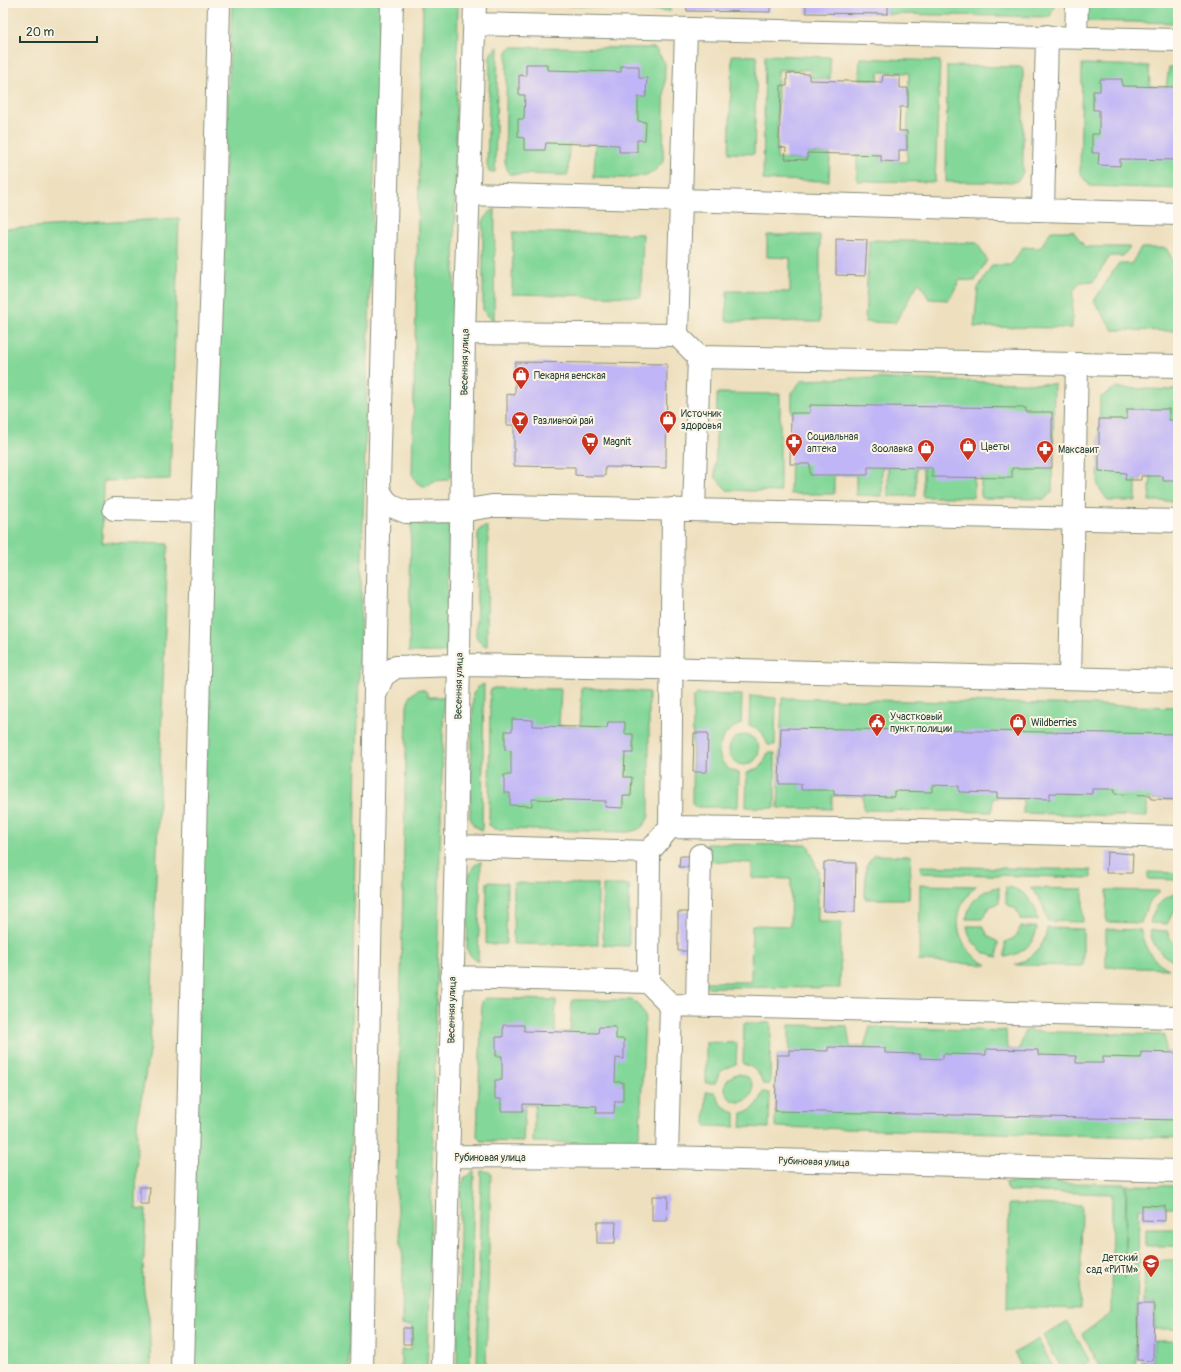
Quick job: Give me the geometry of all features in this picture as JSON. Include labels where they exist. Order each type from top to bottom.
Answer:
[{"type":"street","points":[[182,1369],[203,511],[214,228],[219,3]]},
{"type":"street","points":[[362,1369],[379,482],[392,3]]},
{"type":"street","points":[[1076,3],[1076,37]]},
{"type":"street","points":[[475,14],[686,30],[1047,36],[1178,40]]},
{"type":"street","name":"Весенняя улица","points":[[443,1369],[456,846],[464,333],[475,14]]},
{"type":"street","points":[[677,335],[686,30]]},
{"type":"street","points":[[1043,210],[1047,36]]},
{"type":"street","points":[[468,194],[1178,214]]},
{"type":"street","points":[[464,333],[677,335],[699,357],[1178,366]]},
{"type":"street","points":[[694,510],[699,357]]},
{"type":"street","points":[[1070,678],[1077,364]]},
{"type":"street","points":[[379,482],[380,492],[386,500],[400,510],[461,511],[492,506],[1178,521]]},
{"type":"street","points":[[114,509],[203,511]]},
{"type":"street","points":[[648,982],[649,852],[670,827],[673,509]]},
{"type":"street","points":[[375,694],[383,676],[396,667],[459,665],[671,668],[1178,681]]},
{"type":"street","points":[[670,827],[919,830],[1178,837]]},
{"type":"street","points":[[456,846],[649,852]]},
{"type":"street","points":[[697,1005],[700,855]]},
{"type":"street","points":[[452,977],[648,982],[672,1005],[1178,1017]]},
{"type":"street","points":[[667,1157],[672,1005]]},
{"type":"street","name":"Рубиновая улица","points":[[449,1156],[667,1157],[1178,1171]]},
{"type":"green space","points":[[232,3],[381,3],[369,319],[357,742],[351,1108],[349,1369],[189,1369],[212,475]]},
{"type":"green space","points":[[423,3],[458,3],[451,476],[447,480],[434,481],[426,487],[417,483],[412,474]]},
{"type":"green space","points":[[521,3],[671,3],[670,11]]},
{"type":"green space","points":[[888,3],[1055,3],[1050,17],[888,14]]},
{"type":"green space","points":[[1085,3],[1178,3],[1178,23],[1086,21]]},
{"type":"green space","points":[[498,47],[495,172],[489,172],[487,165],[490,56]]},
{"type":"green space","points":[[511,47],[655,48],[665,63],[663,161],[650,173],[642,176],[632,178],[594,177],[595,144],[569,144],[568,175],[509,174],[505,162],[507,51]]},
{"type":"green space","points":[[732,55],[757,56],[754,154],[729,153]]},
{"type":"green space","points":[[765,55],[830,57],[830,79],[811,78],[811,70],[778,70],[777,159],[807,160],[807,153],[830,154],[829,181],[763,180]]},
{"type":"green space","points":[[860,58],[940,61],[935,182],[857,181],[857,154],[881,155],[881,161],[907,162],[909,73],[879,72],[878,80],[859,79]]},
{"type":"green space","points":[[1082,64],[1149,66],[1150,86],[1166,87],[1169,67],[1178,67],[1178,189],[1090,186],[1080,173]]},
{"type":"green space","points":[[947,66],[1020,67],[1023,69],[1023,171],[1020,178],[1016,182],[946,182]]},
{"type":"green space","points":[[495,209],[493,320],[485,313],[483,309],[483,222],[488,213]]},
{"type":"green space","points":[[179,218],[170,479],[103,481],[102,542],[168,544],[150,1046],[137,1124],[136,1209],[146,1210],[143,1275],[144,1292],[149,1317],[151,1369],[3,1369],[3,229]]},
{"type":"green space","points":[[1051,231],[1073,231],[1085,247],[1130,247],[1123,256],[1110,256],[1093,282],[1080,282],[1073,292],[1072,328],[974,327],[978,288],[992,265],[1011,265],[1023,247],[1040,248]]},
{"type":"green space","points":[[513,232],[643,234],[641,297],[512,294]]},
{"type":"green space","points":[[767,235],[820,235],[820,322],[726,321],[727,291],[790,292],[790,258],[767,257]]},
{"type":"green space","points":[[869,240],[977,243],[987,260],[975,281],[960,280],[949,300],[929,299],[919,282],[895,323],[865,322]]},
{"type":"green space","points":[[1141,248],[1166,248],[1178,269],[1178,331],[1113,330],[1094,301],[1118,264],[1131,264]]},
{"type":"green space","points":[[858,378],[1054,384],[1052,492],[1045,499],[981,498],[981,478],[974,477],[974,497],[923,497],[923,468],[916,468],[916,496],[888,496],[888,467],[882,467],[882,496],[856,495],[856,475],[834,475],[834,494],[790,494],[792,392],[802,380]]},
{"type":"green space","points":[[1115,388],[1178,390],[1178,501],[1149,501],[1151,476],[1141,476],[1141,480],[1136,481],[1136,501],[1108,501],[1098,486],[1100,398]]},
{"type":"green space","points":[[718,393],[780,394],[780,492],[727,490],[715,477]]},
{"type":"green space","points":[[411,524],[449,525],[446,652],[409,652]]},
{"type":"green space","points":[[488,527],[487,646],[482,645],[476,636],[478,534],[480,529]]},
{"type":"green space","points":[[484,684],[482,830],[474,826],[470,818],[473,694],[478,687]]},
{"type":"green space","points":[[493,688],[561,689],[559,726],[580,727],[582,688],[649,692],[649,815],[644,825],[638,829],[627,832],[495,829],[489,825],[490,691]]},
{"type":"green space","points":[[421,689],[426,691],[429,697],[444,697],[427,1369],[401,1369],[401,1350],[411,1350],[412,1325],[402,1325],[403,1260],[396,1199],[407,707],[411,695],[415,691]]},
{"type":"green space","points":[[697,694],[742,695],[741,724],[732,728],[725,735],[719,750],[720,757],[724,764],[730,770],[739,773],[738,807],[695,807],[692,803],[693,698]]},
{"type":"green space","points":[[750,696],[776,698],[775,745],[768,745],[762,732],[749,725]]},
{"type":"green space","points":[[782,698],[1178,707],[1178,800],[1147,799],[1147,817],[1023,813],[1023,799],[993,798],[992,812],[864,810],[863,796],[832,796],[832,809],[778,808]]},
{"type":"green space","points":[[744,735],[755,739],[759,750],[755,761],[744,765],[733,761],[729,750],[733,739]]},
{"type":"green space","points":[[768,753],[775,753],[775,808],[746,807],[747,773],[761,767]]},
{"type":"green space","points":[[706,844],[808,845],[818,871],[818,922],[841,922],[840,988],[705,987],[706,982],[751,982],[752,925],[790,926],[791,879],[752,878],[752,863],[706,861]]},
{"type":"green space","points":[[874,855],[911,856],[909,899],[865,899],[866,866]]},
{"type":"green space","points":[[481,861],[478,962],[469,954],[467,949],[469,876],[473,867]]},
{"type":"green space","points":[[921,866],[1091,870],[1091,878],[921,873]]},
{"type":"green space","points":[[1148,872],[1178,873],[1178,880],[1148,879]]},
{"type":"green space","points":[[487,882],[507,883],[506,944],[486,944]]},
{"type":"green space","points":[[514,883],[598,884],[598,945],[513,944]]},
{"type":"green space","points":[[603,885],[629,885],[629,946],[603,945]]},
{"type":"green space","points":[[920,885],[976,886],[967,896],[961,907],[959,929],[962,940],[968,949],[977,958],[988,965],[919,961]]},
{"type":"green space","points":[[999,887],[999,903],[989,907],[983,919],[967,919],[970,907],[977,897],[987,890]]},
{"type":"green space","points":[[1006,887],[1018,890],[1032,902],[1038,920],[1021,920],[1016,909],[1006,904]]},
{"type":"green space","points":[[1030,888],[1083,889],[1083,922],[1047,921],[1042,903]]},
{"type":"green space","points":[[1107,890],[1160,891],[1148,903],[1141,923],[1106,922]]},
{"type":"green space","points":[[1178,893],[1178,910],[1171,916],[1167,924],[1150,923],[1153,913],[1159,904],[1167,897]]},
{"type":"green space","points":[[967,926],[983,926],[988,936],[998,942],[998,957],[987,954],[977,947],[970,937]]},
{"type":"green space","points":[[1021,927],[1037,927],[1033,939],[1022,951],[1005,957],[1005,942],[1014,938]]},
{"type":"green space","points":[[1047,928],[1083,929],[1083,966],[1015,965],[1027,959],[1037,951],[1044,941]]},
{"type":"green space","points":[[1106,929],[1141,930],[1144,943],[1150,953],[1158,962],[1169,969],[1106,967]]},
{"type":"green space","points":[[1150,930],[1167,931],[1171,940],[1178,945],[1178,962],[1167,958],[1159,950],[1153,941]]},
{"type":"green space","points":[[486,998],[556,1000],[555,1032],[570,1032],[572,1000],[631,1000],[637,1003],[645,1015],[640,1132],[636,1140],[627,1144],[533,1142],[535,1105],[525,1105],[523,1142],[481,1141],[477,1136],[482,1001]]},
{"type":"green space","points":[[744,1023],[771,1023],[770,1084],[763,1084],[756,1071],[743,1064]]},
{"type":"green space","points":[[789,1025],[847,1026],[850,1047],[864,1047],[870,1027],[1006,1031],[1007,1049],[1019,1050],[1025,1031],[1165,1035],[1165,1052],[1178,1053],[1178,1138],[775,1127],[777,1055],[789,1055]]},
{"type":"green space","points":[[706,1042],[737,1043],[736,1064],[721,1071],[715,1083],[706,1083]]},
{"type":"green space","points":[[739,1074],[749,1078],[753,1088],[749,1098],[739,1102],[729,1098],[725,1088],[729,1078]]},
{"type":"green space","points":[[706,1092],[715,1092],[721,1105],[735,1113],[735,1127],[707,1126],[705,1124]]},
{"type":"green space","points":[[763,1092],[770,1093],[769,1128],[741,1127],[742,1113],[756,1106]]},
{"type":"green space","points":[[474,1171],[470,1369],[457,1369],[461,1187],[464,1179]]},
{"type":"green space","points":[[481,1171],[491,1172],[486,1369],[477,1369]]},
{"type":"green space","points":[[1005,1182],[1126,1184],[1124,1279],[1127,1185],[1178,1186],[1178,1208],[1139,1208],[1136,1369],[1099,1369],[1101,1368],[1082,1334],[1111,1313],[1112,1194],[1008,1191]]},
{"type":"green space","points":[[1009,1204],[1082,1205],[1080,1309],[1007,1307]]},
{"type":"green space","points":[[1146,1229],[1178,1229],[1178,1246],[1146,1246]]},
{"type":"green space","points":[[1145,1260],[1178,1260],[1178,1329],[1154,1329],[1155,1303],[1144,1303]]},
{"type":"green space","points":[[1068,1322],[1090,1362],[1077,1369],[1062,1369],[1043,1336]]},
{"type":"green space","points":[[1038,1339],[1054,1369],[1023,1369],[1014,1353]]},
{"type":"green space","points":[[1154,1341],[1178,1341],[1178,1369],[1141,1369],[1141,1362],[1153,1362]]},
{"type":"building","points":[[686,3],[770,3],[770,12],[687,11]]},
{"type":"building","points":[[806,3],[888,3],[888,14],[806,13]]},
{"type":"building","points":[[526,64],[547,64],[547,70],[621,72],[621,66],[639,66],[639,78],[647,78],[646,97],[638,97],[638,121],[646,122],[645,140],[637,140],[637,152],[619,152],[619,145],[546,143],[545,150],[524,150],[524,138],[518,137],[518,119],[524,119],[525,95],[519,95],[519,75],[526,76]]},
{"type":"building","points":[[787,73],[809,74],[809,80],[882,82],[883,75],[900,76],[900,88],[908,88],[908,107],[900,107],[899,131],[907,131],[907,150],[899,150],[899,162],[881,161],[881,155],[807,153],[807,160],[785,159],[786,148],[779,147],[781,85],[787,86]]},
{"type":"building","points":[[1100,79],[1122,79],[1122,86],[1178,87],[1178,160],[1120,159],[1120,166],[1098,165],[1099,153],[1092,153],[1092,134],[1099,134],[1099,110],[1093,110],[1093,91],[1100,91]]},
{"type":"building","points":[[836,239],[867,240],[865,276],[836,275]]},
{"type":"building","points":[[515,362],[667,364],[666,468],[605,467],[605,476],[589,476],[575,475],[575,467],[514,466],[514,425],[507,425],[507,394],[515,395]]},
{"type":"building","points":[[810,405],[1026,408],[1026,412],[1052,412],[1052,468],[1012,468],[1012,478],[932,477],[932,468],[868,467],[868,475],[810,475],[810,464],[790,464],[791,413],[810,413]]},
{"type":"building","points":[[1127,409],[1169,409],[1169,420],[1178,420],[1178,481],[1163,481],[1163,476],[1141,476],[1141,480],[1125,480],[1126,473],[1099,471],[1099,419],[1127,419]]},
{"type":"building","points":[[512,719],[533,720],[533,726],[607,728],[608,722],[625,722],[625,734],[633,734],[633,753],[625,753],[624,777],[632,777],[631,796],[623,796],[623,808],[605,807],[606,801],[532,799],[532,806],[510,805],[510,793],[504,793],[504,775],[511,775],[511,751],[505,750],[505,731],[512,731]]},
{"type":"building","points":[[781,728],[1178,734],[1178,800],[1151,799],[1151,795],[1115,794],[1115,789],[1092,789],[1092,794],[1050,793],[1050,799],[997,798],[997,793],[959,792],[959,786],[932,785],[932,792],[894,791],[894,797],[834,795],[834,790],[801,790],[801,784],[779,784]]},
{"type":"building","points":[[694,733],[708,733],[707,772],[693,772]]},
{"type":"building","points":[[1107,852],[1133,854],[1132,873],[1106,873]]},
{"type":"building","points":[[680,856],[691,856],[691,867],[679,867]]},
{"type":"building","points":[[824,862],[856,863],[855,912],[823,911]]},
{"type":"building","points":[[678,912],[691,912],[690,951],[678,951]]},
{"type":"building","points":[[503,1025],[524,1025],[524,1031],[598,1033],[599,1027],[616,1027],[616,1039],[624,1039],[624,1059],[616,1058],[615,1082],[623,1082],[623,1101],[615,1101],[614,1113],[596,1113],[597,1106],[523,1104],[523,1111],[501,1111],[501,1099],[495,1099],[495,1080],[502,1080],[502,1056],[496,1056],[496,1037],[503,1037]]},
{"type":"building","points":[[828,1047],[885,1048],[885,1053],[920,1054],[920,1058],[943,1059],[943,1054],[986,1055],[986,1049],[1038,1050],[1038,1055],[1076,1056],[1076,1063],[1103,1063],[1103,1057],[1141,1058],[1141,1052],[1178,1053],[1178,1120],[775,1111],[777,1055],[789,1055],[789,1050],[828,1051]]},
{"type":"building","points":[[140,1187],[150,1187],[149,1204],[140,1204]]},
{"type":"building","points":[[652,1196],[668,1196],[667,1221],[652,1221]]},
{"type":"building","points":[[1142,1205],[1165,1206],[1165,1221],[1142,1220]]},
{"type":"building","points":[[597,1222],[616,1222],[615,1243],[597,1243]]},
{"type":"building","points":[[1138,1304],[1154,1304],[1153,1361],[1137,1360]]},
{"type":"building","points":[[403,1328],[411,1328],[411,1344],[403,1344]]},
{"type":"place","name":"Пекарня венская","points":[[521,390]]},
{"type":"place","name":"Источник здоровья","points":[[668,434]]},
{"type":"place","name":"Разливной рай","points":[[520,435]]},
{"type":"place","name":"Magnit","points":[[590,456]]},
{"type":"place","name":"Социальная аптека","points":[[794,457]]},
{"type":"place","name":"Цветы","points":[[968,461]]},
{"type":"place","name":"Зоолавка","points":[[926,463]]},
{"type":"place","name":"Максавит","points":[[1045,464]]},
{"type":"place","name":"Участковый пункт полиции","points":[[877,737]]},
{"type":"place","name":"Wildberries","points":[[1018,737]]},
{"type":"place","name":"Детский сад «РИТМ»","points":[[1151,1278]]}]
